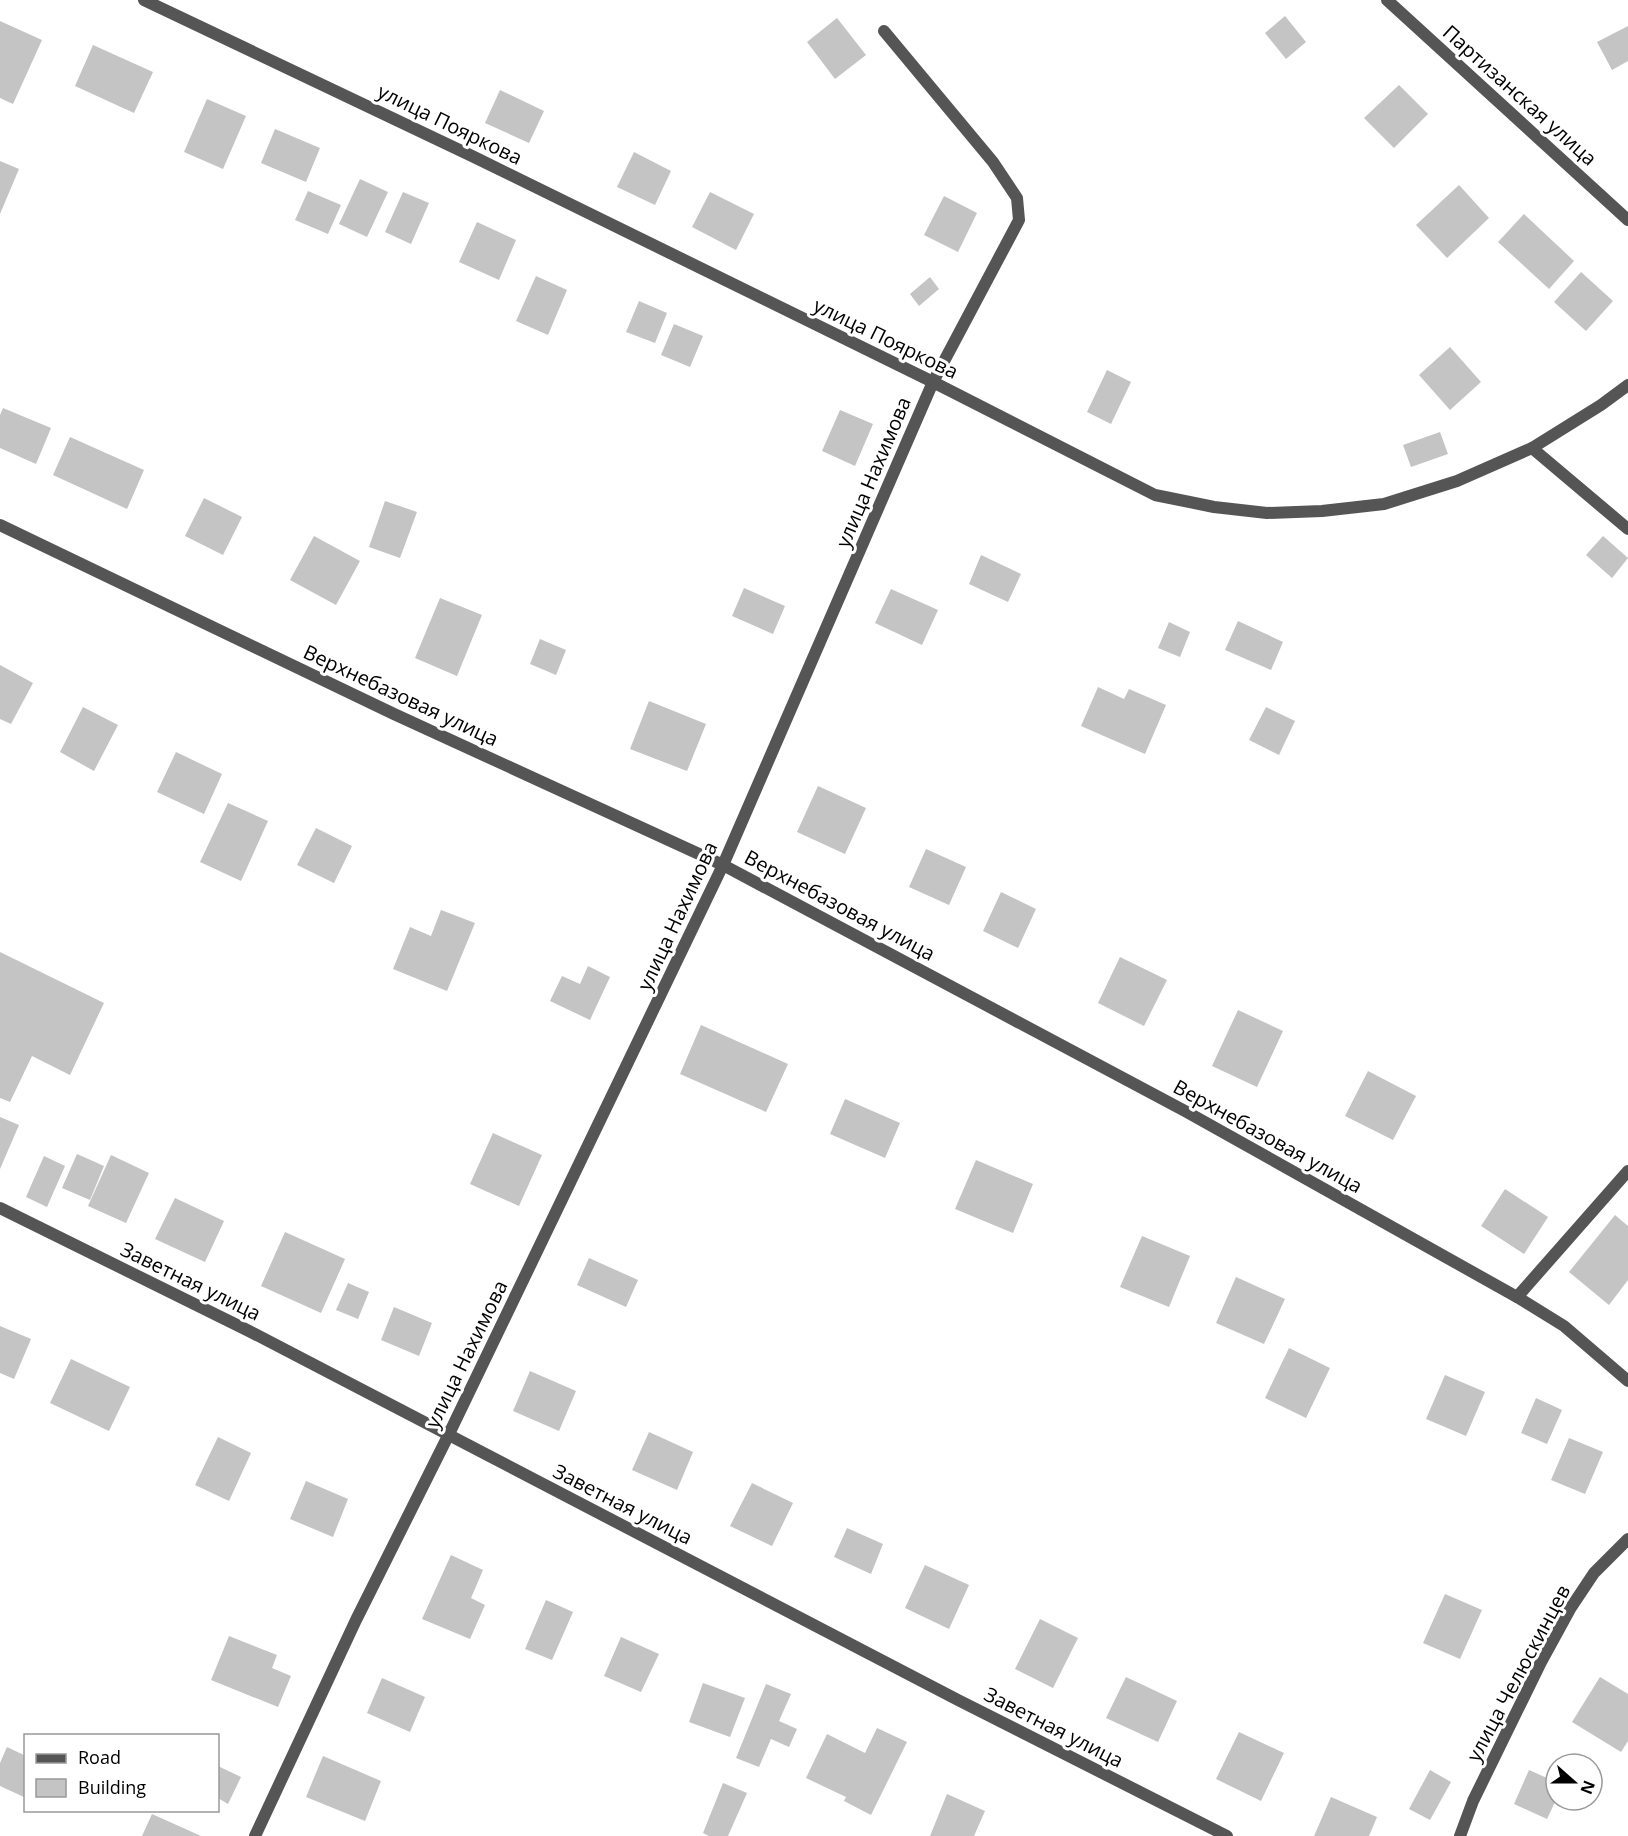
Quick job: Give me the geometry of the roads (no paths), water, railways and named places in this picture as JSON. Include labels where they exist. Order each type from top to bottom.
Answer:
[{"type":"street","name":"улица Пояркова","points":[[144,0],[472,156],[933,382],[1155,495],[1214,507],[1267,513],[1322,511],[1384,504],[1456,481],[1532,448],[1601,405],[1628,385]]},
{"type":"street","name":"Партизанская улица","points":[[1387,0],[1628,220]]},
{"type":"street","name":"улица Нахимова","points":[[255,1836],[356,1620],[448,1436],[723,865],[933,382],[1019,220],[1017,198],[993,162],[884,31]]},
{"type":"street","points":[[1532,448],[1628,529]]},
{"type":"street","name":"Верхнебазовая улица","points":[[0,525],[394,714],[723,865],[1185,1111],[1517,1297],[1564,1326],[1628,1381]]},
{"type":"street","points":[[1517,1297],[1628,1171]]},
{"type":"street","name":"Заветная улица","points":[[0,1208],[249,1331],[448,1436],[1227,1836]]},
{"type":"street","name":"улица Челюскинцев","points":[[1460,1836],[1473,1801],[1569,1609],[1594,1573],[1628,1539]]}]
